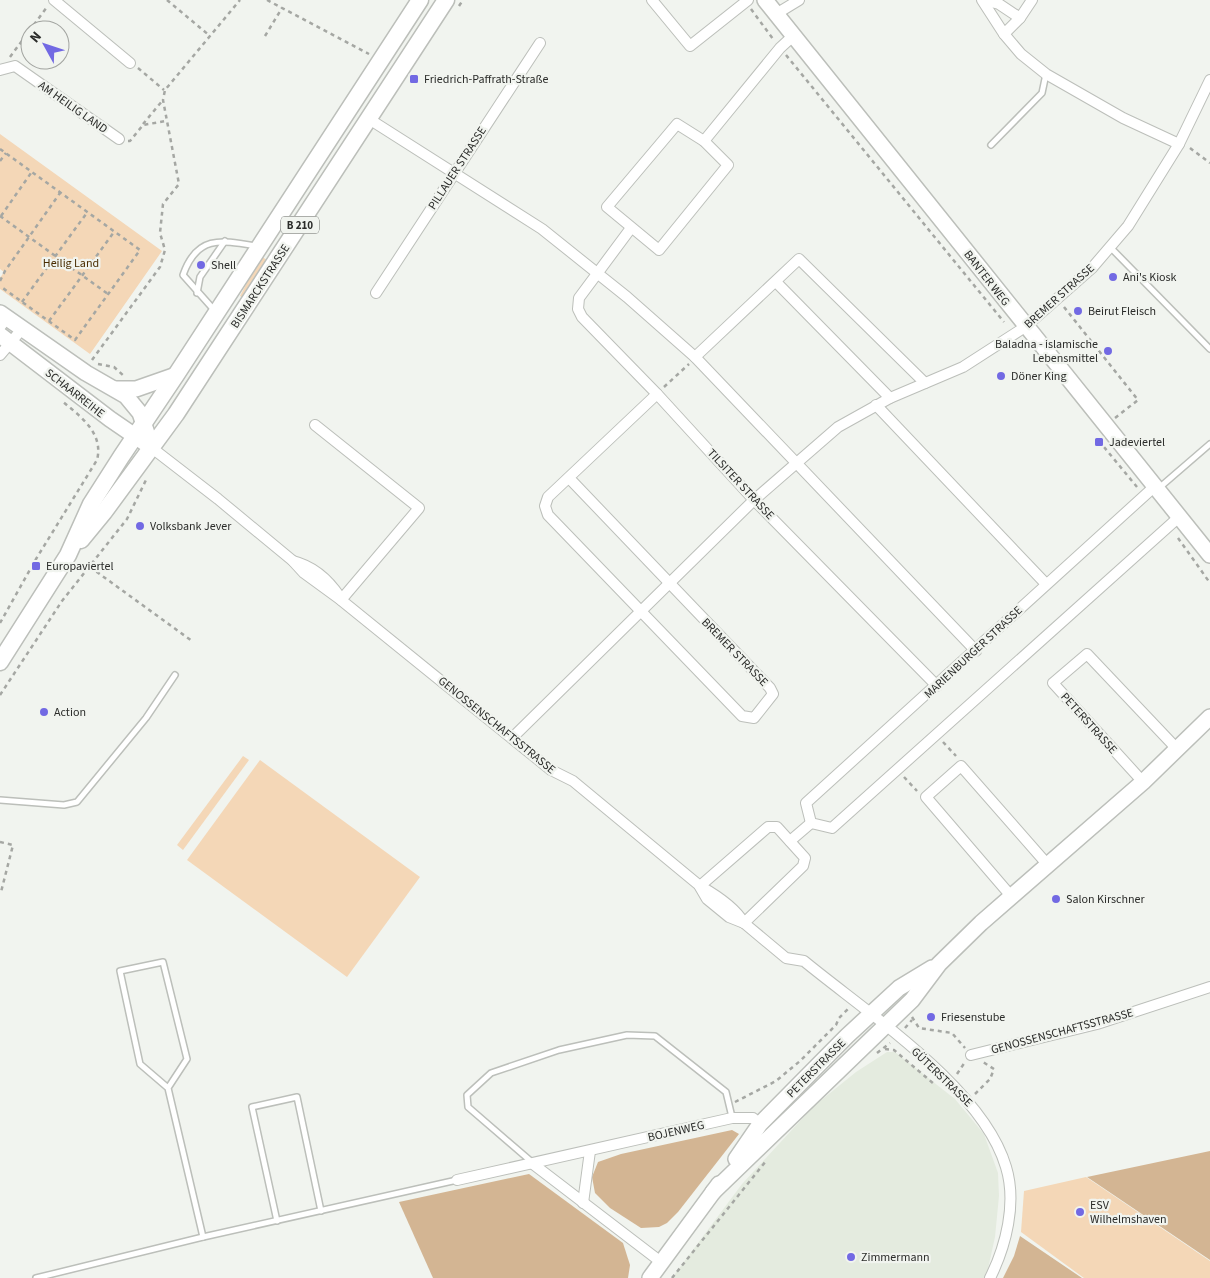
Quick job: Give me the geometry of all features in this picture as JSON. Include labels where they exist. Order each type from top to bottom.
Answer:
[{"type":"main road","name":"BISMARCKSTRASSE","points":[[134,436],[176,375],[420,0]]},
{"type":"main road","name":"BISMARCKSTRASSE","points":[[152,448],[370,119],[446,0]]},
{"type":"main road","name":"BANTER WEG","points":[[764,0],[1020,331],[1104,426],[1174,522],[1210,555]]},
{"type":"main road","name":"SCHAARREIHE","points":[[2,319],[22,329],[86,373],[115,389]]},
{"type":"main road","name":"SCHAARREIHE","points":[[5,339],[152,448]]},
{"type":"main road","points":[[115,389],[136,389],[176,375]]},
{"type":"main road","points":[[115,389],[134,403],[145,422],[152,448]]},
{"type":"main road","name":"B 210","points":[[68,555],[91,504],[134,436]]},
{"type":"main road","name":"B 210","points":[[0,662],[68,555],[104,512],[152,448]]},
{"type":"main road","name":"PETERSTRASSE","points":[[713,1192],[912,1000],[939,964],[1011,896],[1143,782],[1210,718]]},
{"type":"main road","name":"PETERSTRASSE","points":[[1178,750],[1210,726]]},
{"type":"main road","name":"PETERSTRASSE","points":[[650,1278],[760,1124],[899,988],[939,964]]},
{"type":"street","points":[[53,0],[130,63]]},
{"type":"street","points":[[652,0],[690,46],[747,1]]},
{"type":"street","points":[[776,14],[799,0]]},
{"type":"street","points":[[982,0],[999,4],[1020,18]]},
{"type":"street","points":[[982,0],[1004,34],[1021,54],[1046,74],[1122,118],[1179,144]]},
{"type":"street","points":[[1004,34],[1020,18],[1032,0]]},
{"type":"street","points":[[704,142],[780,48],[793,36]]},
{"type":"street","name":"PILLAUER STRASSE","points":[[376,293],[453,172],[540,43]]},
{"type":"street","name":"AM HEILIG LAND","points":[[2,70],[15,66],[119,139]]},
{"type":"street","name":"BREMER STRASSE","points":[[512,738],[670,585],[754,500],[838,427],[890,398],[963,367],[1020,331],[1058,300],[1092,268],[1128,226],[1179,144],[1210,80]]},
{"type":"street","points":[[370,119],[542,229],[628,297],[695,357],[976,651]]},
{"type":"street","points":[[678,124],[704,142],[728,165],[659,250],[631,228],[607,207],[678,124]]},
{"type":"street","name":"TILSITER STRASSE","points":[[631,228],[578,298],[578,309],[582,318],[657,394],[754,500],[937,686]]},
{"type":"street","points":[[695,357],[799,259],[925,383]]},
{"type":"street","points":[[776,282],[890,398]]},
{"type":"street","points":[[0,355],[5,339],[22,329]]},
{"type":"street","name":"BREMER STRASSE","points":[[569,478],[770,688],[773,694],[754,718],[742,716],[548,515],[545,506],[548,497],[657,394]]},
{"type":"street","points":[[876,405],[1046,584]]},
{"type":"street","points":[[315,425],[419,508],[342,600]]},
{"type":"street","name":"GENOSSENSCHAFTSSTRASSE","points":[[152,448],[193,478],[293,561],[308,565],[332,585],[342,600],[552,770],[573,781],[700,886],[707,899],[729,917],[744,923],[786,958],[804,961],[870,1015]]},
{"type":"street","name":"MARIENBURGER STRASSE","points":[[811,823],[806,803],[1151,491]]},
{"type":"street","points":[[790,841],[811,823],[832,828],[1174,522]]},
{"type":"street","name":"PETERSTRASSE","points":[[1143,782],[1053,683],[1087,654],[1178,750]]},
{"type":"street","points":[[1011,896],[926,797],[961,766],[1047,864]]},
{"type":"street","points":[[700,886],[768,827],[777,827],[805,858],[804,866],[744,923]]},
{"type":"street","name":"GENOSSENSCHAFTSSTRASSE","points":[[971,1055],[1097,1024],[1210,987]]},
{"type":"street","name":"GÜTERSTRASSE","points":[[870,1015],[969,1101],[986,1124],[1000,1149],[1007,1169],[1010,1197],[1005,1240],[990,1278]]},
{"type":"street","name":"BOJENWEG","points":[[457,1180],[732,1118],[753,1118],[760,1124]]},
{"type":"street","points":[[582,1203],[590,1151]]},
{"type":"street","points":[[533,1164],[661,1262]]},
{"type":"lane","points":[[991,145],[1042,93],[1046,74]]},
{"type":"lane","points":[[217,312],[197,293],[183,275],[185,268],[198,249],[206,243],[225,241],[259,247]]},
{"type":"lane","points":[[197,293],[200,277],[225,241]]},
{"type":"lane","points":[[1110,247],[1210,349]]},
{"type":"lane","points":[[1151,491],[1210,444]]},
{"type":"lane","points":[[0,800],[64,805],[77,802],[146,718],[175,675]]},
{"type":"lane","points":[[168,1088],[187,1059],[164,962],[120,971],[140,1064],[168,1088],[203,1237]]},
{"type":"lane","points":[[533,1164],[468,1106],[467,1095],[491,1074],[559,1050],[627,1035],[655,1036],[726,1092],[732,1118]]},
{"type":"lane","points":[[277,1221],[252,1107],[297,1097],[321,1211]]},
{"type":"lane","points":[[36,1278],[203,1237],[457,1180]]},
{"type":"path","points":[[2,70],[11,53],[53,0]]},
{"type":"path","points":[[167,0],[210,36]]},
{"type":"path","points":[[90,363],[160,267],[165,250],[160,234],[163,204],[179,184],[163,100],[165,90],[240,0]]},
{"type":"path","points":[[267,0],[381,60]]},
{"type":"path","points":[[747,1],[780,48],[1020,331]]},
{"type":"path","points":[[265,36],[282,8]]},
{"type":"path","points":[[130,63],[165,90]]},
{"type":"path","points":[[119,139],[130,141],[163,100]]},
{"type":"path","points":[[143,124],[167,121]]},
{"type":"path","points":[[1179,144],[1195,150],[1210,163]]},
{"type":"path","points":[[0,149],[86,213],[140,250],[75,340],[0,286]]},
{"type":"path","points":[[0,161],[6,153]]},
{"type":"path","points":[[31,173],[0,216],[56,255],[108,295]]},
{"type":"path","points":[[0,281],[60,193]]},
{"type":"path","points":[[22,302],[86,213]]},
{"type":"path","points":[[49,321],[114,232]]},
{"type":"path","points":[[1058,300],[1138,400],[1104,426]]},
{"type":"path","points":[[657,394],[695,357]]},
{"type":"path","points":[[0,623],[55,528],[94,467],[99,454],[94,433]]},
{"type":"path","points":[[1101,442],[1151,491]]},
{"type":"path","points":[[0,695],[62,601],[127,519],[150,473]]},
{"type":"path","points":[[1174,522],[1210,583]]},
{"type":"path","points":[[90,566],[192,641]]},
{"type":"path","points":[[937,735],[963,764],[961,766]]},
{"type":"path","points":[[897,771],[924,798]]},
{"type":"path","points":[[0,842],[13,845],[1,892]]},
{"type":"path","points":[[732,1118],[734,1102],[776,1081],[800,1061],[836,1025],[839,1018],[854,1003]]},
{"type":"path","points":[[912,1012],[912,1020],[919,1028],[952,1032],[971,1055],[994,1069],[990,1079],[969,1101]]},
{"type":"path","points":[[885,1049],[894,1050],[936,1085]]},
{"type":"path","points":[[949,1082],[971,1055]]},
{"type":"path","points":[[672,1278],[771,1155]]},
{"type":"shaded area","points":[[887,1052],[895,1052],[955,1099],[984,1134],[998,1173],[999,1196],[995,1237],[986,1278],[672,1278],[742,1184],[814,1106],[856,1072]]},
{"type":"shaded area","points":[[732,1130],[739,1134],[678,1212],[667,1223],[659,1227],[641,1228],[610,1208],[595,1193],[592,1177],[598,1162],[621,1154]]},
{"type":"shaded area","points":[[1210,1151],[1210,1260],[1087,1177]]},
{"type":"shaded area","points":[[529,1174],[623,1243],[630,1265],[628,1278],[433,1278],[399,1202]]},
{"type":"shaded area","points":[[1020,1236],[1082,1278],[1003,1278],[1014,1256]]},
{"type":"green space","name":"Heilig Land","points":[[0,134],[162,251],[90,354],[0,289],[0,278],[4,272],[0,269]]},
{"type":"green space","points":[[261,256],[268,261],[243,298],[240,296]]},
{"type":"green space","points":[[243,756],[249,760],[183,850],[177,845]]},
{"type":"green space","points":[[260,760],[420,877],[347,977],[187,860]]},
{"type":"green space","name":"ESV Wilhelmshaven","points":[[1086,1177],[1210,1261],[1210,1278],[1084,1278],[1021,1232],[1024,1191]]},
{"type":"place","name":"Friedrich-Paffrath-Straße","points":[[414,79]]},
{"type":"place","name":"Shell","points":[[201,265]]},
{"type":"place","name":"Ani's Kiosk","points":[[1113,277]]},
{"type":"place","name":"Beirut Fleisch","points":[[1078,311]]},
{"type":"place","name":"Baladna - islamische Lebensmittel","points":[[1108,351]]},
{"type":"place","name":"Döner King","points":[[1001,376]]},
{"type":"place","name":"Jadeviertel","points":[[1099,442]]},
{"type":"place","name":"Volksbank Jever","points":[[140,526]]},
{"type":"place","name":"Europaviertel","points":[[36,566]]},
{"type":"place","name":"Action","points":[[44,712]]},
{"type":"place","name":"Salon Kirschner","points":[[1056,899]]},
{"type":"place","name":"Friesenstube","points":[[931,1017]]},
{"type":"place","name":"ESV Wilhelmshaven","points":[[1080,1212]]},
{"type":"place","name":"Zimmermann","points":[[851,1257]]}]
